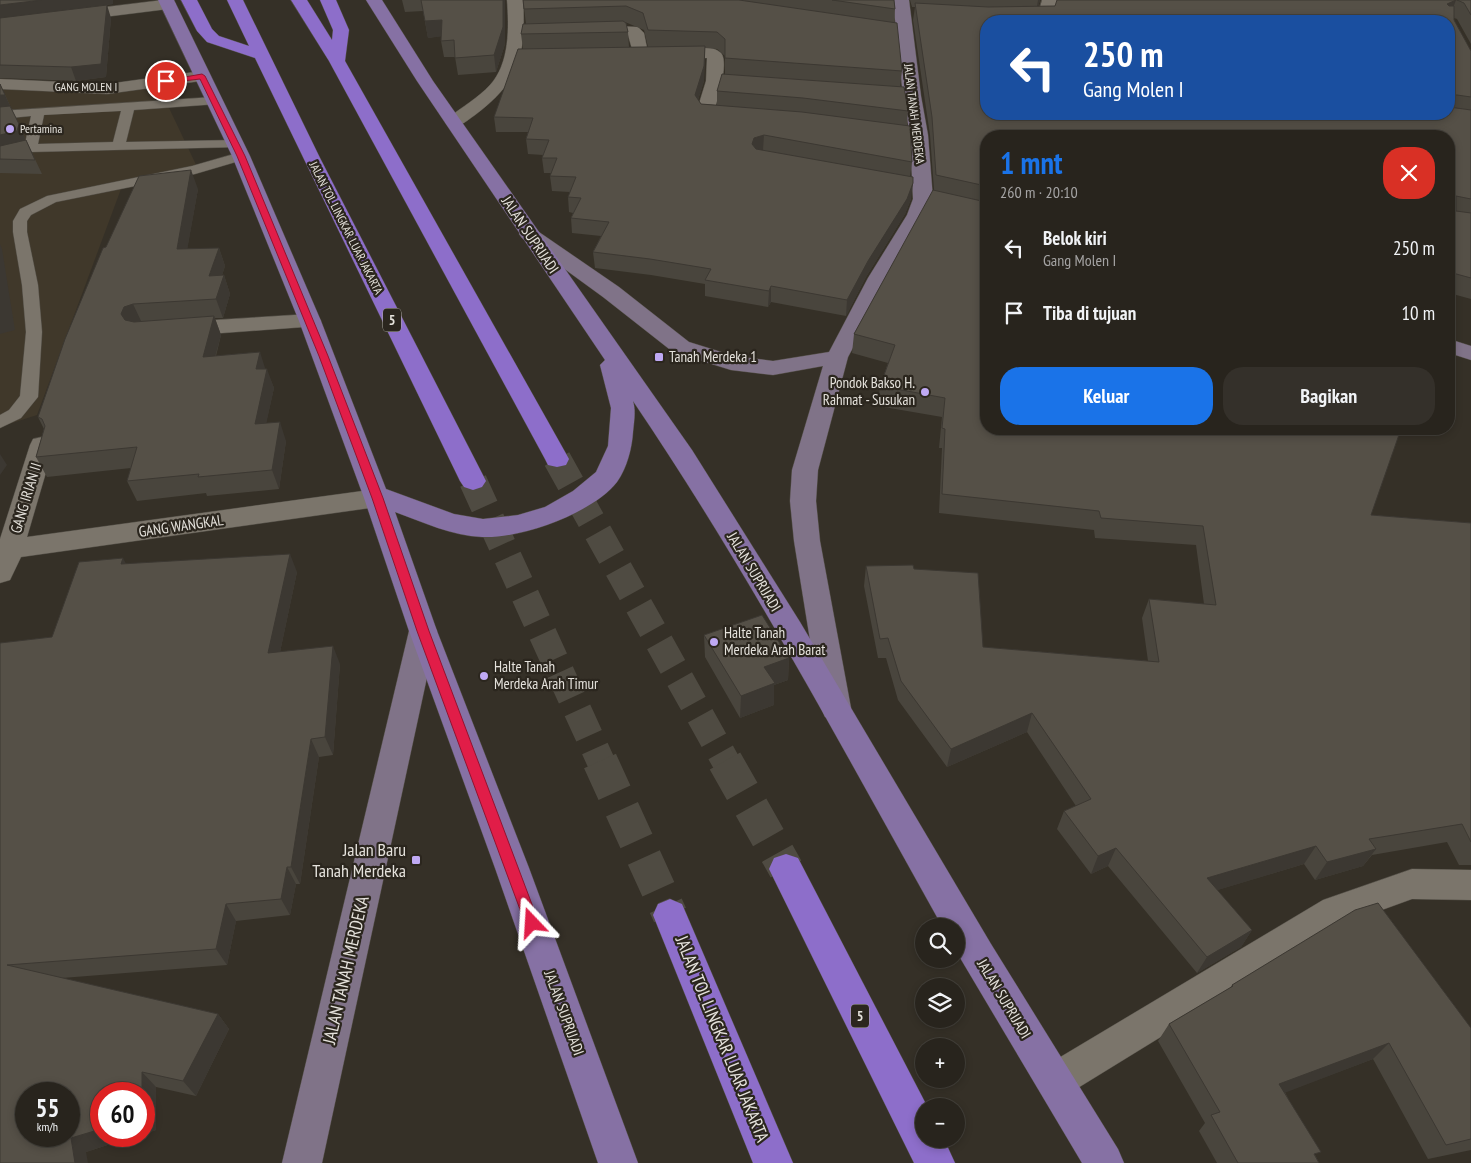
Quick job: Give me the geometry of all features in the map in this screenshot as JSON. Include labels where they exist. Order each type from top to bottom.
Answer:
[{"type":"highway","points":[[189,0],[205,31],[213,39],[261,55]]},
{"type":"highway","name":"JALAN TOL LINGKAR LUAR JAKARTA","points":[[235,0],[310,158],[473,481]]},
{"type":"highway","points":[[299,0],[337,61],[557,459]]},
{"type":"highway","points":[[328,0],[340,30],[337,61]]},
{"type":"highway","name":"5","points":[[786,869],[934,1163]]},
{"type":"highway","name":"JALAN TOL LINGKAR LUAR JAKARTA","points":[[670,915],[773,1163]]},
{"type":"main road","name":"JALAN SUPRIJADI","points":[[374,0],[529,234],[683,456],[790,630],[978,956],[1104,1163]]},
{"type":"main road","name":"JALAN SUPRIJADI","points":[[167,2],[238,150],[310,321],[377,497],[423,631],[502,840],[618,1163]]},
{"type":"main road","points":[[377,497],[451,523],[483,528],[519,524],[554,513],[582,497],[608,478],[620,446],[623,408],[606,346]]},
{"type":"street","points":[[454,122],[498,86],[513,56],[516,32],[514,0]]},
{"type":"street","points":[[1046,15],[1050,0]]},
{"type":"street","points":[[0,26],[167,2]]},
{"type":"street","name":"JALAN TANAH MERDEKA","points":[[838,714],[816,597],[803,501],[805,470],[838,357],[879,278],[929,196],[910,134],[912,96],[894,32],[907,10]]},
{"type":"street","points":[[571,31],[632,30],[636,33],[640,53]]},
{"type":"street","points":[[516,32],[534,32]]},
{"type":"street","points":[[622,53],[710,53],[715,56],[714,81],[706,110],[708,113],[750,116]]},
{"type":"street","points":[[513,56],[532,55]]},
{"type":"street","name":"GANG MOLEN I","points":[[0,84],[107,90],[202,76]]},
{"type":"street","points":[[714,81],[734,82]]},
{"type":"street","points":[[892,94],[912,96]]},
{"type":"street","points":[[903,184],[929,196]]},
{"type":"street","points":[[529,234],[611,292],[681,347],[731,363],[773,368],[838,357]]},
{"type":"street","points":[[161,330],[310,321]]},
{"type":"street","points":[[1455,348],[1471,353]]},
{"type":"street","name":"GANG IRIAN II","points":[[3,558],[42,445]]},
{"type":"street","name":"GANG WANGKAL","points":[[3,558],[377,497]]},
{"type":"street","name":"JALAN TANAH MERDEKA","points":[[302,1163],[423,631]]},
{"type":"street","points":[[1055,1082],[1335,912],[1412,884],[1471,886]]},
{"type":"lane","points":[[0,115],[214,101]]},
{"type":"lane","points":[[118,145],[122,138],[128,106]]},
{"type":"lane","points":[[31,148],[38,112]]},
{"type":"lane","points":[[15,152],[31,148],[118,145],[238,150]]},
{"type":"lane","points":[[0,422],[15,414],[29,397],[34,332],[30,285],[20,232],[20,221],[25,212],[52,199],[195,170],[238,150]]},
{"type":"shaded area","points":[[0,80],[160,89],[199,171],[121,189],[37,415],[0,427]]},
{"type":"building","points":[[0,0],[42,0],[0,5]]},
{"type":"building","points":[[421,0],[503,0],[503,27],[494,55],[455,58],[454,40],[441,41],[442,20],[425,21]]},
{"type":"building","points":[[523,0],[739,0],[897,23],[902,71],[725,58],[725,39],[717,32],[648,30],[643,13],[626,6],[524,9]]},
{"type":"building","points":[[832,0],[894,0],[895,9]]},
{"type":"building","points":[[1057,0],[1456,0],[1447,4],[1454,6],[1454,15],[980,15],[980,120],[1455,120],[1455,108],[1471,110],[1471,199],[1456,196],[1456,211],[1471,213],[1471,278],[1455,274],[1455,130],[980,130],[980,185],[936,175],[932,117],[915,3],[988,7],[1055,6]]},
{"type":"building","points":[[1457,0],[1471,0],[1471,15],[1464,3]]},
{"type":"building","points":[[107,5],[101,64],[71,67],[0,65],[0,18]]},
{"type":"building","points":[[623,21],[626,23],[628,32],[521,34],[523,24]]},
{"type":"building","points":[[1455,22],[1471,51],[1471,97],[1455,95]]},
{"type":"building","points":[[705,46],[704,66],[695,95],[701,104],[802,112],[910,126],[912,162],[764,135],[754,138],[752,144],[756,149],[913,177],[913,183],[907,199],[868,261],[847,300],[771,286],[769,291],[705,280],[711,269],[593,252],[609,222],[571,218],[581,198],[568,197],[576,177],[550,176],[557,158],[542,158],[549,140],[526,139],[533,118],[494,117],[518,49]]},
{"type":"building","points":[[722,74],[904,87],[908,111],[803,98],[717,91]]},
{"type":"building","points":[[0,84],[5,95],[0,95]]},
{"type":"building","points":[[10,106],[19,124],[17,131],[0,135],[0,107]]},
{"type":"building","points":[[26,140],[35,160],[0,159],[0,146]]},
{"type":"building","points":[[191,170],[177,249],[219,248],[209,276],[224,275],[216,299],[133,304],[124,307],[121,314],[125,320],[134,322],[214,316],[203,357],[260,352],[256,369],[267,369],[255,424],[280,422],[272,470],[198,477],[199,474],[127,481],[137,447],[36,457],[45,426],[42,419],[38,417],[65,339],[103,248],[106,247],[139,176]]},
{"type":"building","points":[[933,190],[980,201],[980,435],[1399,435],[1371,515],[1471,523],[1471,842],[1462,824],[1369,839],[1376,849],[1327,862],[1316,846],[1207,878],[1252,930],[1207,957],[1116,848],[1098,856],[1064,811],[1091,799],[1032,713],[951,749],[901,681],[888,638],[880,639],[866,566],[913,565],[914,569],[978,573],[983,647],[1159,662],[1149,599],[1216,605],[1203,526],[1101,518],[1099,511],[942,494],[945,429],[942,428],[945,398],[880,386],[895,345],[854,334]]},
{"type":"building","points":[[290,554],[268,653],[333,646],[325,737],[311,739],[291,867],[287,867],[281,899],[226,904],[216,949],[7,965],[218,1014],[183,1081],[142,1072],[142,1082],[90,1082],[90,1132],[80,1135],[80,1082],[15,1082],[15,1147],[72,1147],[75,1163],[0,1163],[0,643],[52,637],[79,562],[123,558],[121,564]]},
{"type":"building","points":[[762,615],[789,658],[764,667],[775,683],[741,696],[704,635]]},
{"type":"building","points":[[1378,903],[1471,1028],[1471,1139],[1446,1145],[1389,1043],[1279,1084],[1321,1152],[1314,1154],[1319,1163],[1238,1163],[1211,1115],[1220,1112],[1169,1024],[1355,910]]},
{"type":"tunnel","points":[[557,459],[726,762]]},
{"type":"tunnel","points":[[473,481],[601,762]]},
{"type":"tunnel","points":[[600,761],[670,915]]},
{"type":"tunnel","points":[[725,761],[786,869]]},
{"type":"place","name":"Pertamina","points":[[10,129]]},
{"type":"place","name":"Tanah Merdeka 1","points":[[659,357]]},
{"type":"place","name":"Pondok Bakso H. Rahmat - Susukan","points":[[925,392]]},
{"type":"place","name":"Halte Tanah Merdeka Arah Barat","points":[[714,642]]},
{"type":"place","name":"Halte Tanah Merdeka Arah Timur","points":[[484,676]]},
{"type":"place","name":"Jalan Baru Tanah Merdeka","points":[[416,860]]},
{"type":"route","points":[[166,81],[202,76],[241,156],[310,321],[378,498],[423,631],[532,923]]}]
